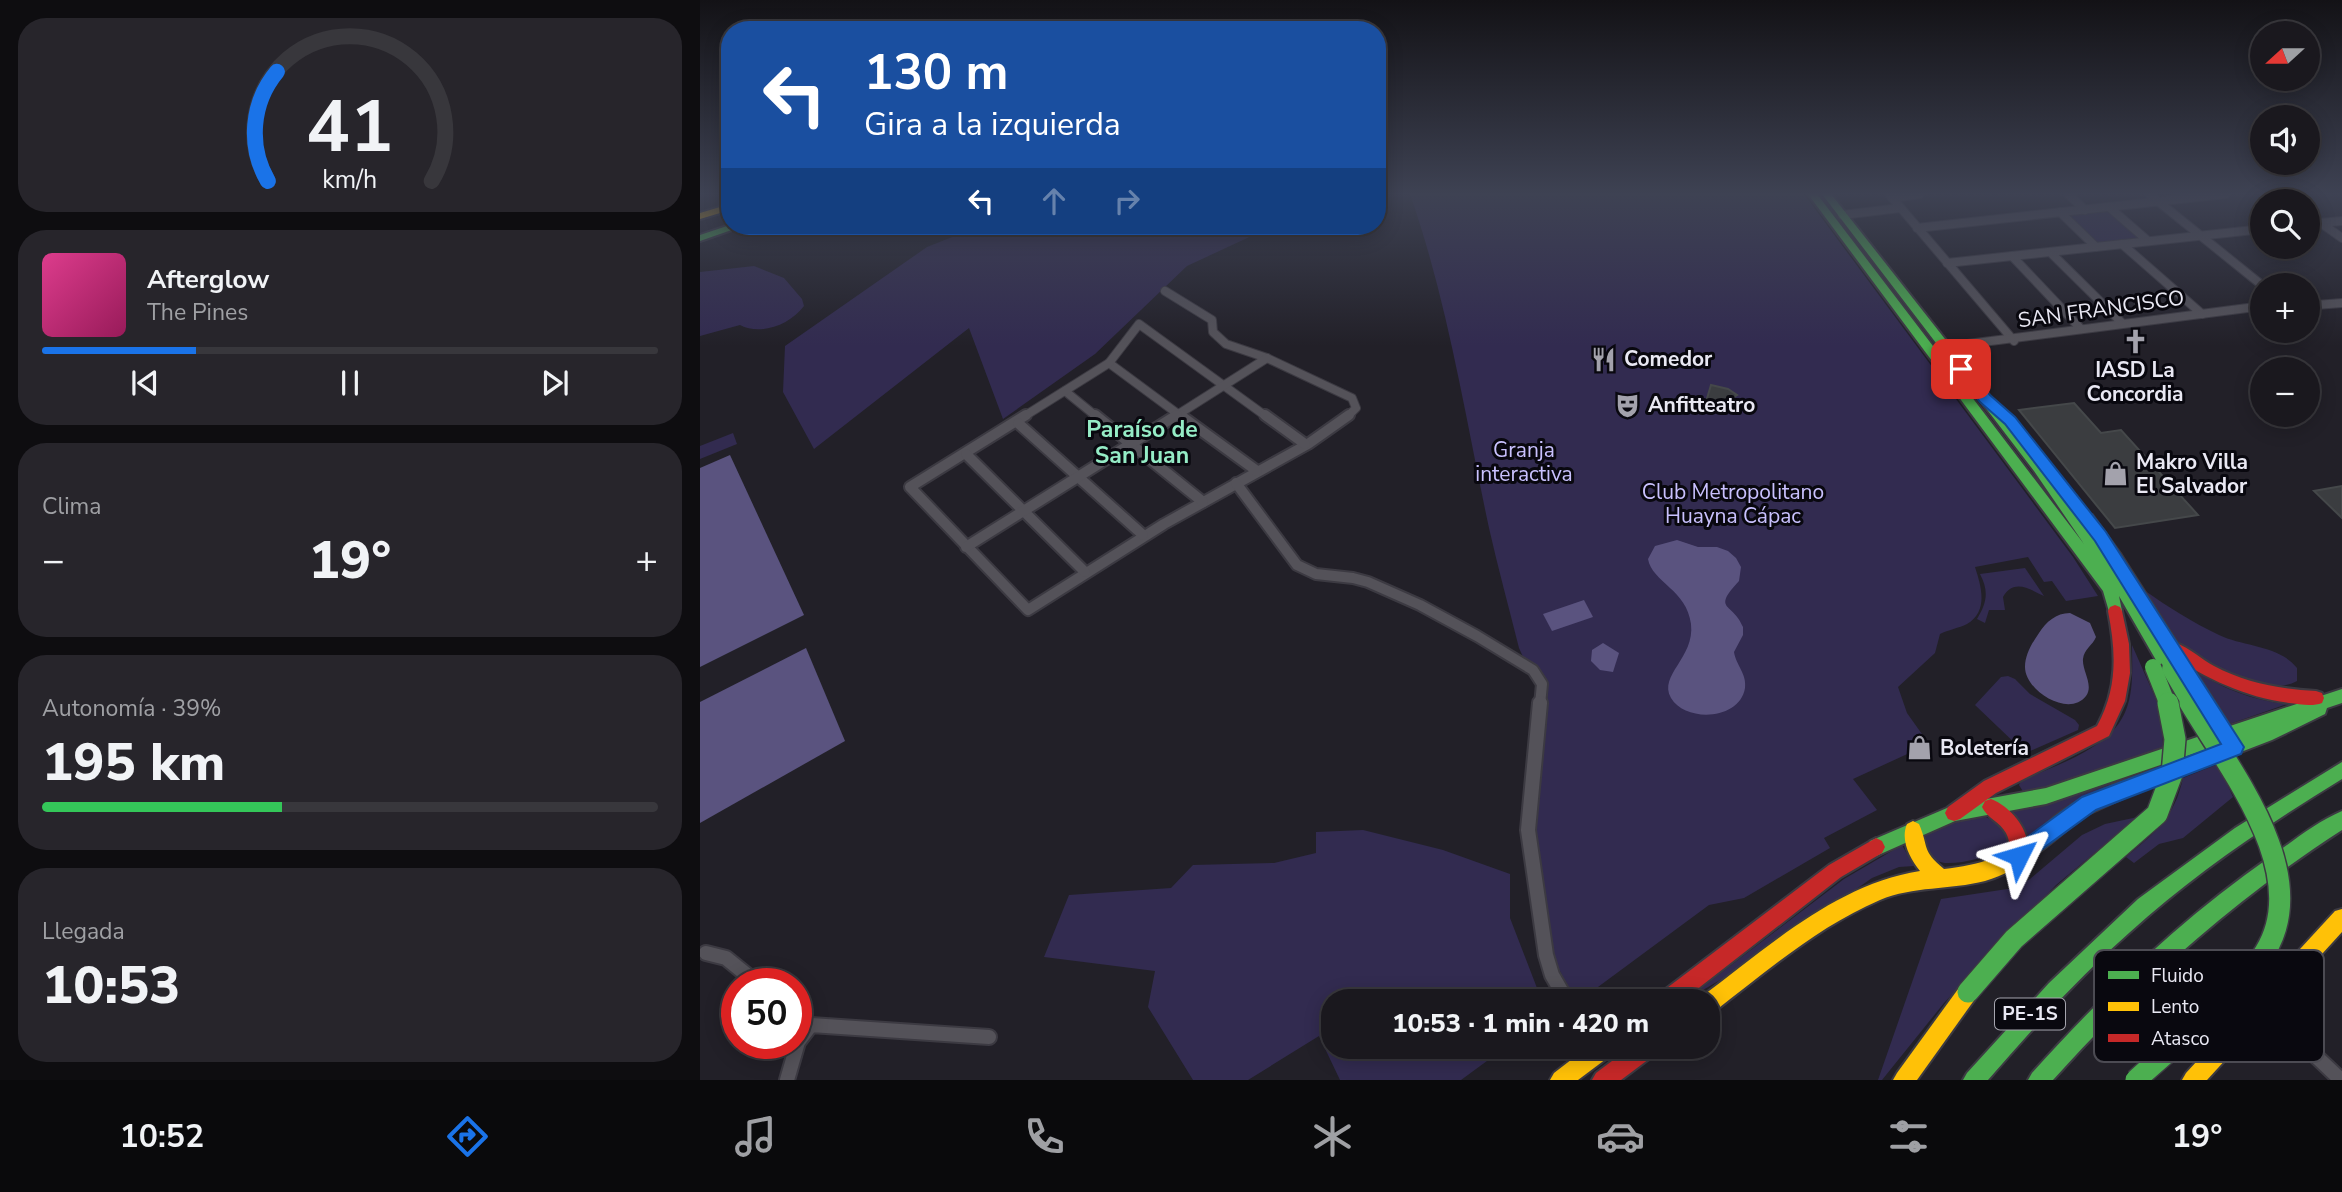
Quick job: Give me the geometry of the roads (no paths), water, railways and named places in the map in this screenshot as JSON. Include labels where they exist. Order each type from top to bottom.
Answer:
[{"type":"main road","points":[[1851,244],[2116,589],[2125,679],[2115,714],[2103,731],[1990,787],[1954,813]]},
{"type":"main road","points":[[1865,244],[2046,478],[2162,668],[2262,824],[2274,851],[2281,888],[2272,940],[2265,950]]},
{"type":"main road","points":[[1985,399],[2010,421],[2100,536],[2230,741]]},
{"type":"main road","points":[[2169,644],[2201,667],[2244,689],[2296,698],[2340,697]]},
{"type":"main road","points":[[1904,1080],[1968,992],[2014,939],[2157,814],[2172,774],[2175,739],[2162,668]]},
{"type":"main road","points":[[1720,995],[1865,896],[1900,883],[1938,876],[1956,877],[1987,872],[2019,856],[2089,803],[2230,741],[2340,697]]},
{"type":"main road","points":[[1682,989],[1835,871],[1867,851],[1913,830],[1954,813],[2057,792],[2230,741]]},
{"type":"main road","name":"PE-1S","points":[[2095,950],[2147,903],[2204,857],[2248,825],[2342,770]]},
{"type":"main road","points":[[1991,807],[2005,815],[2017,833],[2019,856]]},
{"type":"main road","name":"PE-1S","points":[[2168,950],[2237,890],[2342,820]]},
{"type":"main road","points":[[1913,830],[1912,839],[1917,855],[1938,876]]},
{"type":"main road","points":[[2313,950],[2342,918]]},
{"type":"main road","name":"PE-1S","points":[[1974,1080],[2057,985],[2094,951]]},
{"type":"main road","name":"PE-1S","points":[[2039,1080],[2094,1022]]},
{"type":"main road","points":[[1561,1080],[1588,1059]]},
{"type":"main road","points":[[1603,1080],[1632,1059]]},
{"type":"main road","points":[[2136,1080],[2155,1062]]},
{"type":"main road","points":[[2193,1080],[2210,1062]]},
{"type":"street","points":[[1931,244],[2020,341]]},
{"type":"street","points":[[1947,262],[2119,244]]},
{"type":"street","points":[[2122,244],[2202,314]]},
{"type":"street","points":[[2211,244],[2250,276]]},
{"type":"street","points":[[2050,252],[2122,323]]},
{"type":"street","points":[[2012,256],[2081,329]]},
{"type":"street","points":[[1165,291],[1212,320],[1213,332],[1218,339],[1267,358],[1352,398],[1356,408],[1305,444],[1143,535],[1028,610],[910,487],[1018,423],[1109,363],[1139,324],[1305,444]]},
{"type":"street","points":[[2320,305],[2342,303]]},
{"type":"street","name":"SAN FRANCISCO","points":[[1947,351],[2122,323],[2250,308]]},
{"type":"street","points":[[966,547],[1130,444],[1180,416],[1267,358]]},
{"type":"street","points":[[1109,363],[1257,471]]},
{"type":"street","points":[[1065,391],[1203,502]]},
{"type":"street","points":[[1018,423],[1143,535]]},
{"type":"street","points":[[965,454],[1086,572]]},
{"type":"street","points":[[1236,483],[1297,565],[1306,572],[1315,576],[1354,578],[1381,587],[1450,620],[1533,670],[1539,677],[1542,684],[1528,830],[1546,955],[1552,975],[1560,989]]},
{"type":"street","points":[[706,953],[726,958],[738,968]]},
{"type":"street","points":[[812,1025],[989,1037]]},
{"type":"street","points":[[787,1080],[792,1059]]},
{"type":"street","points":[[2322,1062],[2341,1080]]},
{"type":"place","name":"IASD La Concordia","points":[[2135,341]]},
{"type":"place","name":"Comedor","points":[[1604,359]]},
{"type":"place","name":"Anfitteatro","points":[[1628,405]]},
{"type":"place","name":"Makro Villa El Salvador","points":[[2116,474]]},
{"type":"place","name":"Boletería","points":[[1920,748]]},
{"type":"district","name":"Paraíso de San Juan","points":[[1142,442]]},
{"type":"park label","name":"Granja interactiva","points":[[1524,462]]},
{"type":"park label","name":"Club Metropolitano Huayna Cápac","points":[[1733,504]]}]
